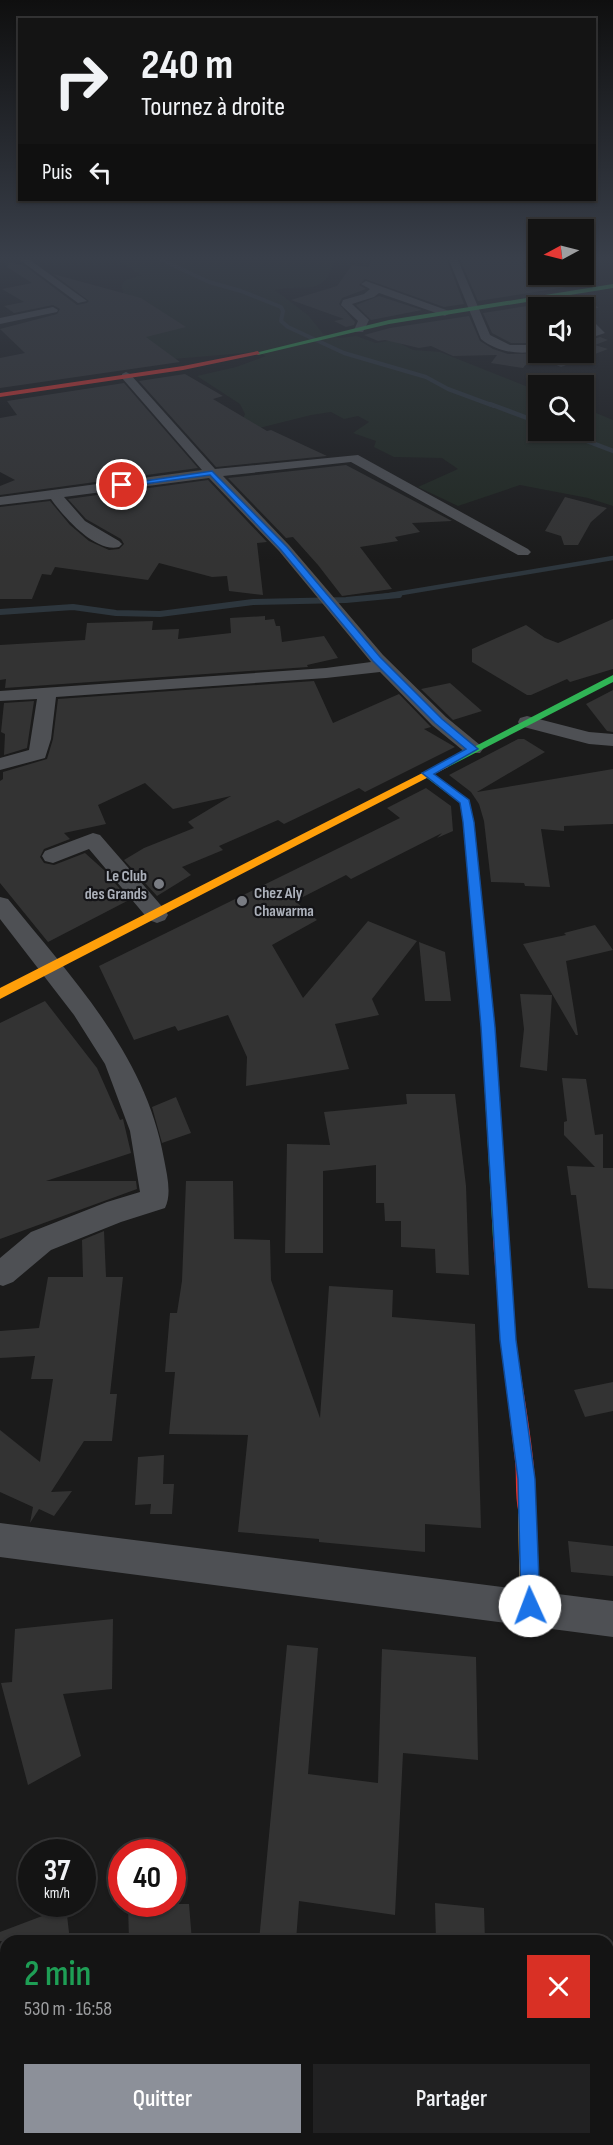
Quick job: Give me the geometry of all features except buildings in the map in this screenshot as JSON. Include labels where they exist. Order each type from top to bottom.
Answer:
[{"type":"street","points":[[0,395],[223,360]]},
{"type":"street","points":[[126,376],[212,473],[284,548],[384,666],[439,721],[473,749]]},
{"type":"street","points":[[0,501],[212,473],[353,458],[523,552]]},
{"type":"street","points":[[54,494],[70,517],[92,535],[114,544]]},
{"type":"street","points":[[0,696],[327,673],[384,666]]},
{"type":"street","points":[[0,994],[613,678]]},
{"type":"street","points":[[0,764],[38,754],[47,693]]},
{"type":"street","points":[[527,722],[589,738],[613,740]]},
{"type":"street","points":[[427,773],[465,802],[469,822],[488,1027],[508,1340],[526,1479],[530,1606]]},
{"type":"street","points":[[53,856],[93,840],[157,915]]},
{"type":"street","points":[[0,904],[94,1024],[123,1074],[154,1172],[155,1200],[117,1211],[41,1241],[3,1273]]},
{"type":"street","points":[[0,1540],[530,1606],[613,1619]]},
{"type":"shaded area","points":[[255,360],[460,360],[528,387],[528,441],[594,441],[594,412],[613,420],[613,506],[588,498],[520,485],[458,506],[418,487],[458,469],[442,458],[394,457],[374,447],[376,441],[353,433],[369,422],[358,416],[344,419],[331,412],[255,429],[240,426],[245,414],[240,404],[197,376]]},
{"type":"waterway","points":[[368,360],[426,377],[448,389],[494,406]]},
{"type":"waterway","points":[[490,404],[528,418]]},
{"type":"waterway","points":[[587,441],[613,451]]},
{"type":"waterway","points":[[384,596],[613,558]]},
{"type":"waterway","points":[[0,612],[73,607],[116,613],[160,614],[253,602],[346,600],[399,595]]},
{"type":"traffic: fast","points":[[444,765],[613,678]]},
{"type":"traffic: fast","points":[[427,773],[465,802],[469,822],[486,1005],[501,1239]]},
{"type":"traffic: slow","points":[[0,994],[444,765]]},
{"type":"traffic: slow","points":[[527,1514],[530,1606]]},
{"type":"traffic: jam","points":[[0,395],[222,360]]},
{"type":"traffic: jam","points":[[501,1239],[508,1340],[526,1479],[527,1514]]},
{"type":"place","name":"Le Club des Grands","points":[[159,884]]},
{"type":"place","name":"Chez Aly Chawarma","points":[[242,901]]},
{"type":"route","points":[[122,485],[212,473],[284,548],[377,659],[439,721],[473,749],[427,773],[465,802],[469,822],[488,1027],[508,1340],[526,1479],[530,1606]]}]
